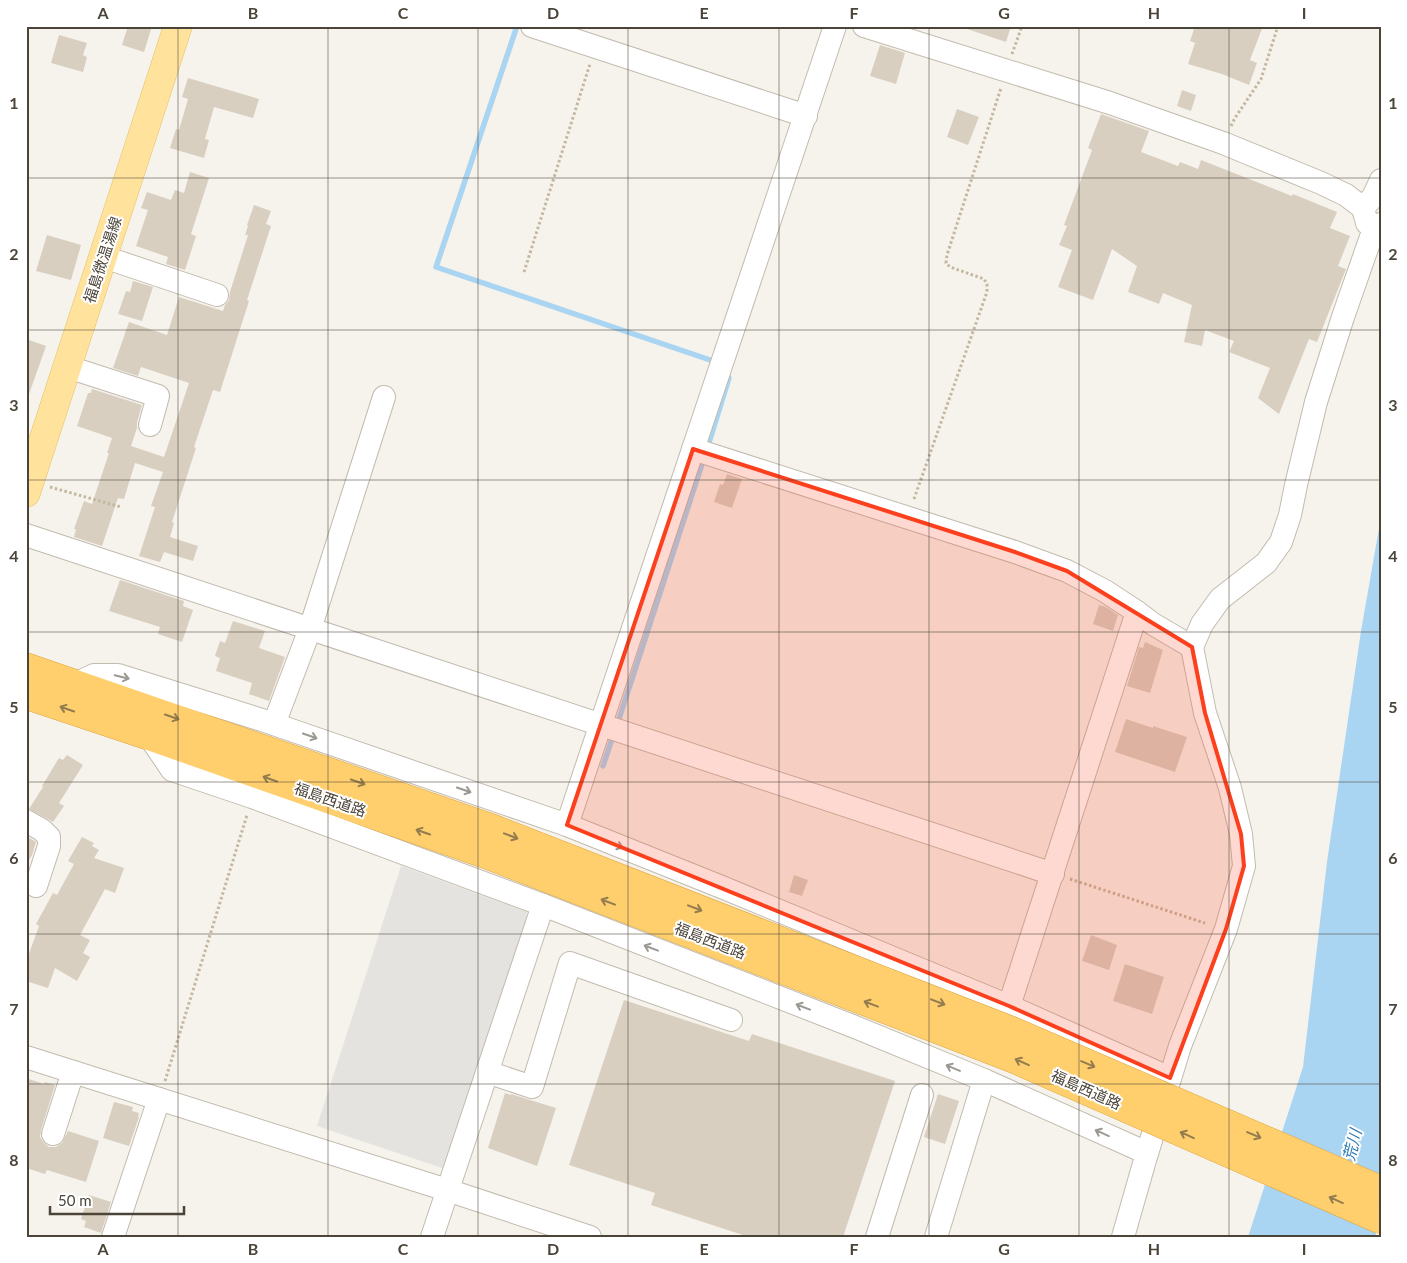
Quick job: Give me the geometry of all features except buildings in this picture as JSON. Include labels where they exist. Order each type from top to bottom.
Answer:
[{"type":"highway","name":"福島西道路","points":[[26,667],[494,829],[822,971],[1014,1059],[1381,1220]]},
{"type":"highway","name":"福島西道路","points":[[26,695],[149,736],[822,971],[1015,1032],[1381,1190]]},
{"type":"main road","name":"福島微温湯線","points":[[28,487],[178,26]]},
{"type":"street","points":[[532,26],[806,116]]},
{"type":"street","points":[[568,826],[835,26]]},
{"type":"street","points":[[864,26],[1110,103],[1223,143],[1346,195],[1363,208],[1376,231],[1343,317],[1316,402],[1290,516],[1281,542],[1266,563],[1220,599],[1202,624],[1192,647],[1205,713],[1228,779],[1235,807],[1241,834],[1244,866],[1226,929],[1180,1046],[1123,1237]]},
{"type":"street","points":[[1363,208],[1373,196],[1381,180]]},
{"type":"street","points":[[104,257],[217,295]]},
{"type":"street","points":[[68,367],[158,396],[150,425]]},
{"type":"street","points":[[274,724],[310,629],[384,398]]},
{"type":"street","points":[[693,450],[1015,552],[1067,571],[1105,591],[1153,624],[1192,647]]},
{"type":"street","points":[[26,535],[1053,874]]},
{"type":"street","points":[[1009,1006],[1137,612]]},
{"type":"street","points":[[75,684],[94,675],[118,675],[274,724],[568,826],[724,888],[1009,1006],[1170,1078]]},
{"type":"street","points":[[149,736],[172,770],[252,797],[543,906],[856,1027],[984,1080],[1147,1153]]},
{"type":"street","points":[[26,821],[42,830],[49,837],[49,846],[36,886]]},
{"type":"street","points":[[432,1237],[543,906]]},
{"type":"street","points":[[487,1072],[532,1087],[570,963],[731,1020]]},
{"type":"street","points":[[26,1057],[448,1190],[590,1237]]},
{"type":"street","points":[[53,1134],[74,1072]]},
{"type":"street","points":[[936,1237],[984,1080]]},
{"type":"street","points":[[877,1237],[922,1095]]},
{"type":"street","points":[[114,1237],[159,1099]]},
{"type":"path","points":[[907,518],[987,292],[987,284],[984,279],[950,267],[946,263],[946,255],[1022,26]]},
{"type":"path","points":[[1223,143],[1235,118],[1261,79],[1278,26]]},
{"type":"path","points":[[524,272],[596,47]]},
{"type":"path","points":[[28,487],[121,507]]},
{"type":"path","points":[[159,1099],[252,797]]},
{"type":"path","points":[[1053,874],[1205,923]]},
{"type":"highlighted area","points":[[693,449],[1015,552],[1067,571],[1192,647],[1205,713],[1241,834],[1244,866],[1226,929],[1170,1078],[1009,1006],[567,825]]},
{"type":"shaded area","points":[[401,866],[527,912],[519,958],[445,1169],[317,1126]]},
{"type":"water","name":"荒川","points":[[1381,517],[1381,1218],[1375,1237],[1248,1237],[1303,1067],[1327,862],[1361,631]]},
{"type":"waterway","points":[[517,26],[436,267],[716,362]]},
{"type":"waterway","points":[[707,449],[729,378],[725,373]]},
{"type":"waterway","points":[[617,725],[704,458]]},
{"type":"waterway","points":[[603,766],[614,733]]}]
